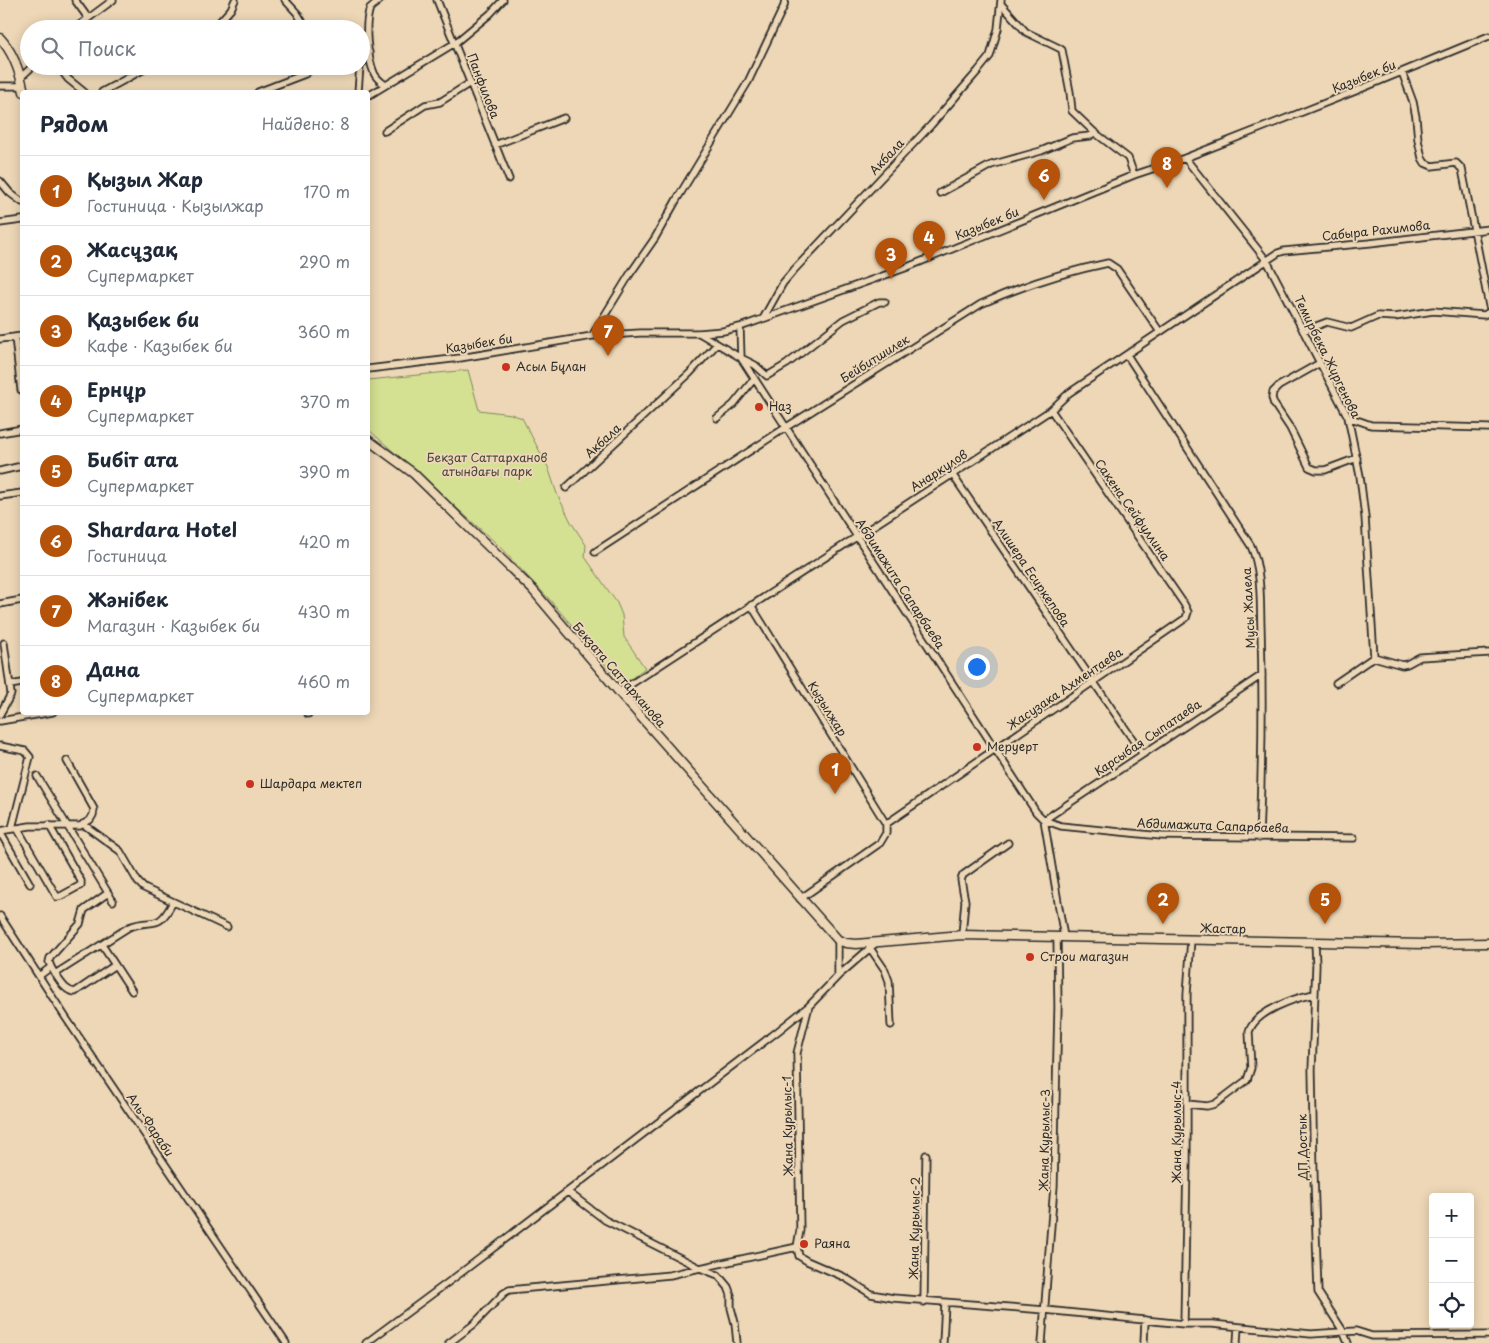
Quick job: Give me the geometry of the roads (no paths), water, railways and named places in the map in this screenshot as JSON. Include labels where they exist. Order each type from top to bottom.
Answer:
[{"type":"street","points":[[75,0],[88,18]]},
{"type":"street","points":[[85,20],[113,0]]},
{"type":"street","points":[[221,20],[235,0]]},
{"type":"street","points":[[285,0],[298,13],[302,20]]},
{"type":"street","points":[[367,20],[373,2],[380,0]]},
{"type":"street","name":"Панфилова","points":[[438,0],[509,179]]},
{"type":"street","points":[[370,94],[384,84],[455,43],[490,14],[503,0]]},
{"type":"street","points":[[592,336],[630,274],[655,238],[748,82],[784,6],[785,0]]},
{"type":"street","points":[[1001,2],[1026,32],[1062,50],[1071,107],[1094,132],[1128,158],[1134,175]]},
{"type":"street","name":"Акбала","points":[[764,317],[783,284],[794,270],[893,166],[990,56],[998,29],[1001,2]]},
{"type":"street","name":"Казыбек би","points":[[370,369],[460,358],[592,336],[640,333],[699,334],[740,327],[905,268],[1134,175],[1185,158],[1489,36]]},
{"type":"street","points":[[1,40],[10,49],[20,74]]},
{"type":"street","points":[[370,57],[374,75],[384,84]]},
{"type":"street","points":[[1402,72],[1416,118],[1422,158],[1429,165],[1456,162],[1462,169],[1489,306]]},
{"type":"street","points":[[66,75],[82,90]]},
{"type":"street","points":[[106,90],[133,75]]},
{"type":"street","points":[[263,90],[302,75]]},
{"type":"street","points":[[358,90],[360,75]]},
{"type":"street","points":[[0,86],[24,89],[21,77]]},
{"type":"street","points":[[385,131],[425,105],[440,102],[470,83]]},
{"type":"street","points":[[496,146],[564,118]]},
{"type":"street","points":[[940,193],[991,165],[1040,151],[1072,138],[1090,136],[1094,132]]},
{"type":"street","name":"Темирбека Жүргенова","points":[[1185,158],[1267,261],[1348,417],[1357,458],[1364,516],[1374,657]]},
{"type":"street","points":[[0,182],[10,194],[20,201]]},
{"type":"street","points":[[0,223],[20,220]]},
{"type":"street","name":"Сабыра Рахимова","points":[[1267,261],[1284,251],[1489,229]]},
{"type":"street","name":"Анаркулов","points":[[619,692],[1051,410],[1069,393],[1267,261]]},
{"type":"street","name":"Бейбитшилек","points":[[595,552],[980,304],[1026,286],[1108,263],[1117,269],[1160,332]]},
{"type":"street","points":[[699,334],[755,365],[768,376],[843,320],[879,302],[884,302]]},
{"type":"street","points":[[1303,330],[1327,322],[1351,328],[1378,316],[1396,317],[1433,311],[1484,315],[1489,312]]},
{"type":"street","points":[[740,327],[740,358]]},
{"type":"street","points":[[0,339],[20,336]]},
{"type":"street","points":[[15,337],[20,381]]},
{"type":"street","name":"Акбала","points":[[566,488],[690,373],[717,344]]},
{"type":"street","name":"Мусы Жалела","points":[[1127,355],[1255,554],[1258,573],[1262,674],[1260,838]]},
{"type":"street","name":"Абдимажита Сапарбаева","points":[[740,358],[1036,812],[1044,820],[1061,826],[1161,836],[1354,838]]},
{"type":"street","points":[[1320,363],[1279,386],[1273,392],[1274,404],[1290,428],[1309,467],[1316,470],[1325,470],[1357,458]]},
{"type":"street","points":[[717,418],[733,405],[754,379]]},
{"type":"street","name":"Сакена Сейфуллина","points":[[1051,410],[1184,604],[1188,612],[1186,618],[1180,623]]},
{"type":"street","points":[[1348,417],[1371,425],[1489,428]]},
{"type":"street","points":[[0,433],[20,429]]},
{"type":"street","name":"Бекзата Саттарханова","points":[[370,441],[413,473],[532,589],[619,692],[838,940]]},
{"type":"street","points":[[0,471],[20,466]]},
{"type":"street","name":"Алишера Есиркепова","points":[[952,474],[1142,754]]},
{"type":"street","points":[[0,496],[20,492]]},
{"type":"street","points":[[0,604],[20,600]]},
{"type":"street","name":"Кызылжар","points":[[751,606],[886,824]]},
{"type":"street","name":"Жасузака Ахментаева","points":[[886,824],[1180,623]]},
{"type":"street","points":[[0,714],[10,698],[4,642]]},
{"type":"street","points":[[1336,683],[1374,657],[1402,665],[1408,664],[1420,657],[1489,652]]},
{"type":"street","name":"Карсыбая Сыпатаева","points":[[1044,820],[1262,674]]},
{"type":"street","points":[[10,685],[20,683]]},
{"type":"street","points":[[0,721],[35,715]]},
{"type":"street","points":[[0,746],[25,751],[30,757],[15,828],[57,897],[81,885],[81,881],[49,825]]},
{"type":"street","points":[[30,884],[0,831],[49,825],[67,826],[83,824],[90,820],[94,809],[67,761]]},
{"type":"street","points":[[37,776],[113,901]]},
{"type":"street","name":"Абдимажита Сапарбаева","points":[[1044,820],[1060,937]]},
{"type":"street","points":[[83,824],[120,851],[138,882],[144,888],[227,927]]},
{"type":"street","points":[[800,899],[880,843],[886,833],[886,824]]},
{"type":"street","points":[[962,935],[966,901],[961,880],[962,875],[1008,843]]},
{"type":"street","points":[[108,893],[84,910],[80,924],[48,962],[64,988],[75,992],[115,965]]},
{"type":"street","points":[[56,974],[136,924],[156,923],[166,916],[173,902]]},
{"type":"street","name":"Аль-Фараби","points":[[0,916],[286,1343]]},
{"type":"street","name":"Жастар","points":[[838,940],[846,944],[856,944],[962,935],[1424,944],[1489,943]]},
{"type":"street","name":"Жана Курылыс-3","points":[[1042,1343],[1054,1186],[1060,937]]},
{"type":"street","name":"Жана Курылыс-4","points":[[1184,1324],[1187,994],[1191,939]]},
{"type":"street","points":[[838,940],[838,976]]},
{"type":"street","points":[[366,1343],[568,1192],[809,1006],[838,976],[877,942]]},
{"type":"street","name":"ДП Достык","points":[[1315,942],[1312,1070],[1318,1292],[1343,1331],[1348,1343]]},
{"type":"street","points":[[102,945],[132,991]]},
{"type":"street","points":[[870,948],[885,970],[889,981],[891,1025]]},
{"type":"street","points":[[39,976],[51,967]]},
{"type":"street","points":[[1186,1104],[1207,1106],[1215,1104],[1247,1080],[1251,1068],[1249,1032],[1251,1027],[1257,1020],[1280,1005],[1314,994]]},
{"type":"street","name":"Жана Курылыс-1","points":[[797,1247],[800,1230],[797,1053],[809,1006]]},
{"type":"street","name":"Жана Курылыс-2","points":[[924,1302],[926,1155]]},
{"type":"street","points":[[568,1192],[604,1220],[700,1268],[718,1275],[728,1287],[731,1295],[731,1308],[737,1343]]},
{"type":"street","points":[[449,1343],[473,1325],[509,1290],[670,1275],[797,1247],[799,1256],[844,1277],[871,1294],[924,1302],[1045,1310],[1311,1334],[1356,1331],[1372,1336],[1489,1335]]},
{"type":"street","points":[[943,1343],[945,1303]]},
{"type":"street","points":[[1144,1343],[1146,1320]]},
{"type":"street","points":[[1237,1343],[1238,1327]]},
{"type":"place","name":"Дана","points":[[1167,188]]},
{"type":"place","name":"Shardara Hotel","points":[[1044,200]]},
{"type":"place","name":"Ернұр","points":[[929,262]]},
{"type":"place","name":"Қазыбек би","points":[[891,279]]},
{"type":"place","name":"Жәнібек","points":[[608,356]]},
{"type":"place","name":"Асыл Бұлан","points":[[506,367]]},
{"type":"place","name":"Наз","points":[[759,407]]},
{"type":"place","name":"Меруерт","points":[[977,747]]},
{"type":"place","name":"Шардара мектеп","points":[[250,784]]},
{"type":"place","name":"Қызыл Жар","points":[[835,794]]},
{"type":"place","name":"Жасұзақ","points":[[1163,924]]},
{"type":"place","name":"Бибіт ата","points":[[1325,924]]},
{"type":"place","name":"Строи магазин","points":[[1030,957]]},
{"type":"place","name":"Раяна","points":[[804,1244]]},
{"type":"park label","name":"Бекзат Саттарханов атындағы парк","points":[[487,465]]}]
